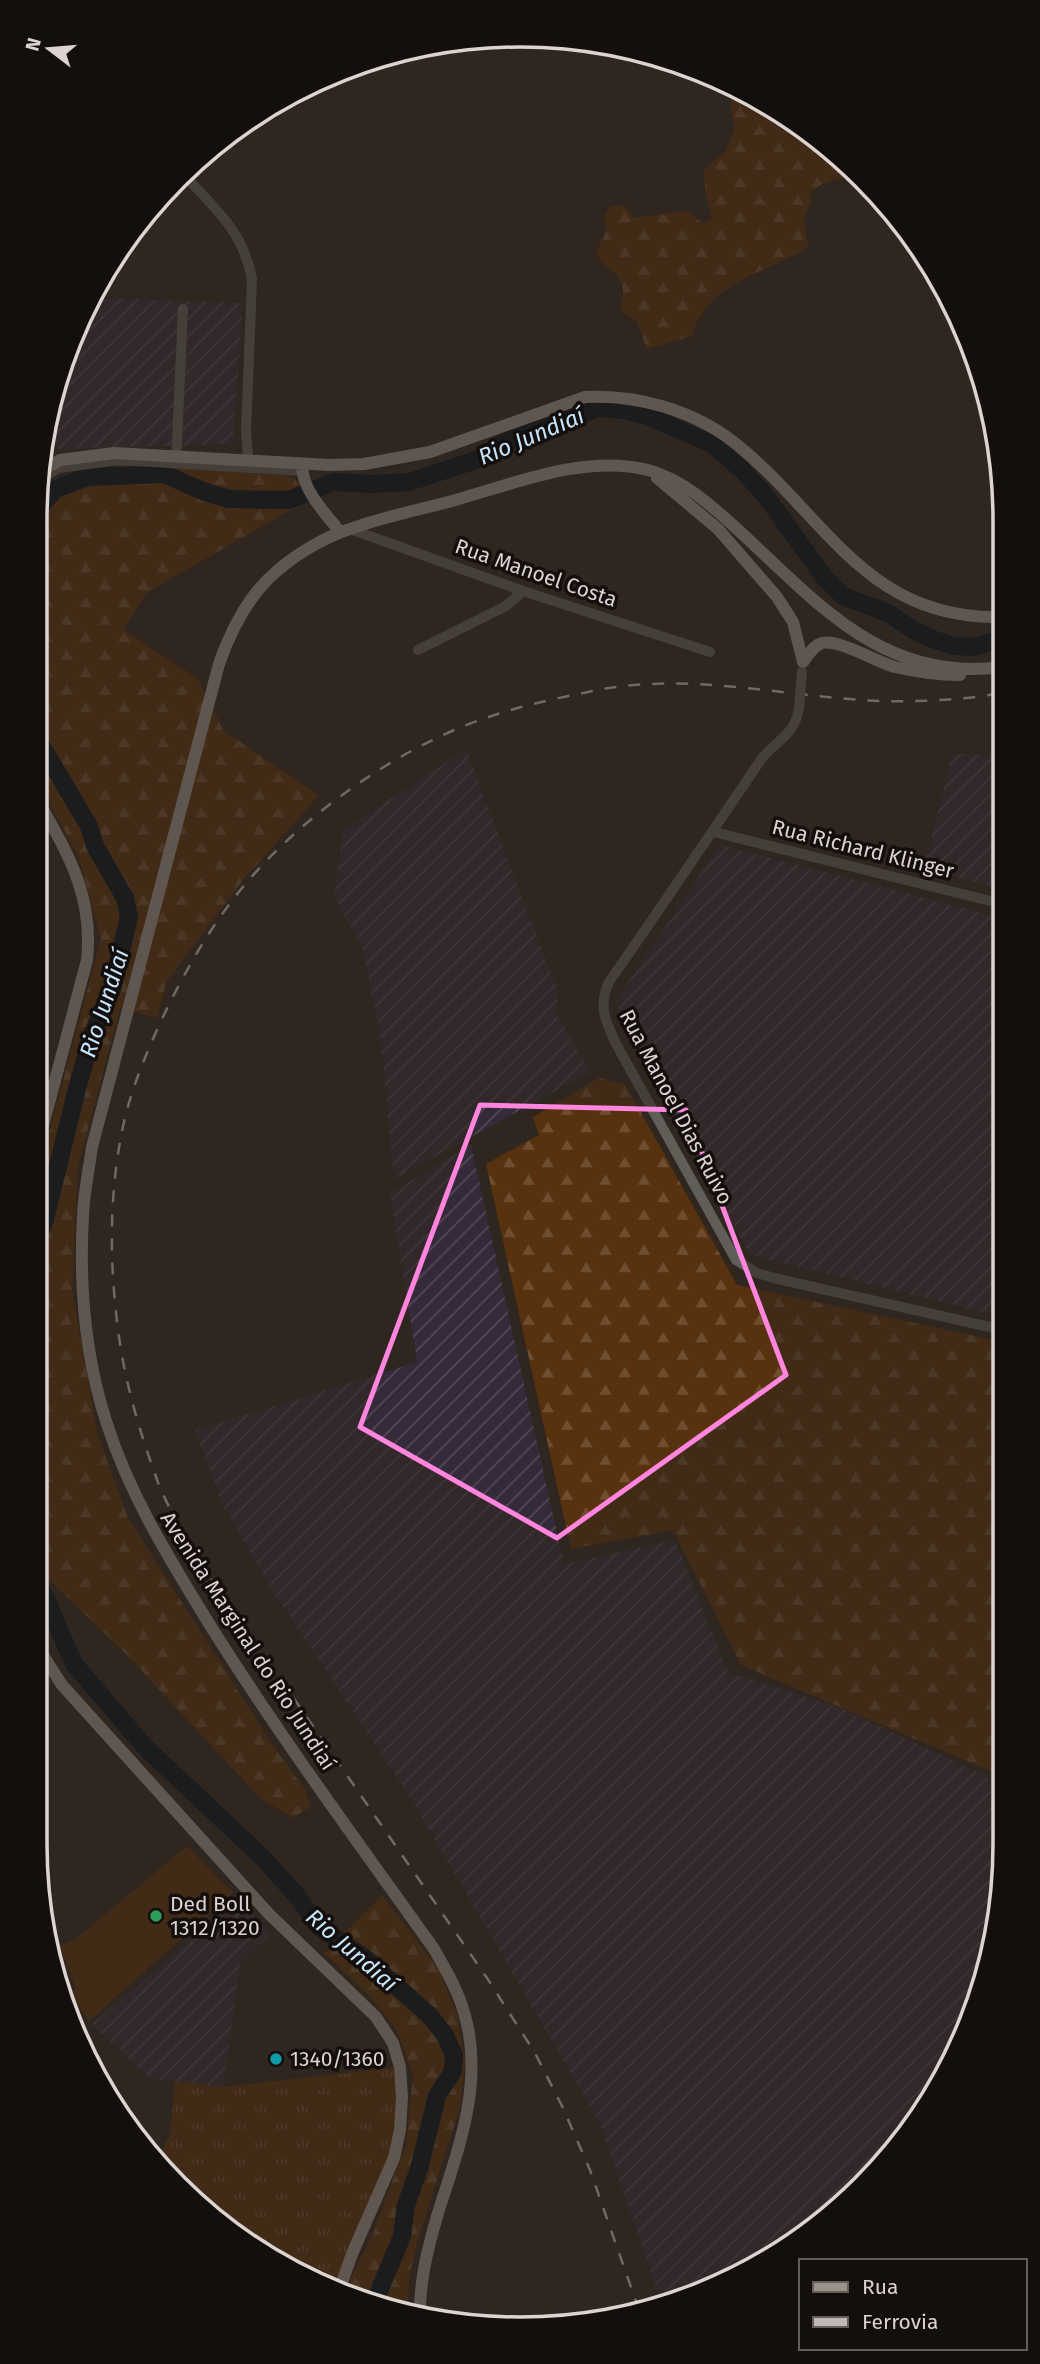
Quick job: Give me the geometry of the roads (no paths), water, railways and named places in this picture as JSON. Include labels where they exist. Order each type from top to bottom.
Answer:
[{"type":"main road","points":[[50,466],[60,460],[114,453],[303,471],[364,464],[430,452],[585,397],[610,396],[644,401],[687,416],[732,440],[769,473],[838,548],[877,579],[904,596],[957,614],[993,616]]},
{"type":"main road","name":"Avenida Marginal do Rio Jundiaí","points":[[419,2306],[424,2268],[466,2119],[472,2081],[471,2046],[466,2016],[434,1949],[251,1691],[145,1519],[106,1423],[90,1354],[82,1287],[83,1213],[92,1147],[227,641],[256,592],[277,570],[345,531],[574,469],[611,466],[649,470],[678,483],[707,503],[830,614],[871,643],[916,661],[993,667]]},
{"type":"main road","points":[[649,470],[718,529],[777,597],[793,622],[802,667]]},
{"type":"main road","points":[[303,471],[324,512],[345,531]]},
{"type":"main road","points":[[802,667],[816,646],[827,643],[914,671],[956,675],[978,674],[993,669]]},
{"type":"main road","points":[[47,817],[71,860],[85,898],[89,940],[87,960],[47,1111]]},
{"type":"main road","points":[[47,1662],[62,1685],[269,1914],[376,2017],[393,2043],[401,2077],[400,2130],[394,2158],[342,2282]]},
{"type":"street","points":[[190,182],[234,229],[248,257],[252,279],[246,432],[250,464]]},
{"type":"street","points":[[49,474],[58,468],[119,460],[176,460],[183,309]]},
{"type":"street","name":"Rua Manoel Costa","points":[[345,531],[709,652]]},
{"type":"street","points":[[418,650],[506,606],[523,590]]},
{"type":"street","name":"Rua Manoel Dias Ruivo","points":[[802,667],[795,726],[762,759],[609,982],[602,1007],[615,1042],[736,1260],[757,1273],[778,1279],[993,1327]]},
{"type":"street","name":"Rua Richard Klinger","points":[[714,832],[993,902]]},
{"type":"waterway","name":"Rio Jundiaí","points":[[48,498],[56,489],[87,477],[164,474],[229,499],[289,500],[334,482],[409,482],[476,460],[507,441],[598,408],[623,410],[648,416],[712,444],[765,495],[824,577],[843,596],[888,613],[915,631],[954,646],[975,647],[993,641]]},
{"type":"waterway","name":"Rio Jundiaí","points":[[47,755],[89,826],[95,846],[125,898],[129,917],[112,989],[92,1035],[47,1211]]},
{"type":"waterway","name":"Rio Jundiaí","points":[[47,1601],[74,1664],[145,1747],[263,1858],[298,1897],[318,1926],[366,1959],[430,2016],[445,2035],[454,2055],[453,2071],[437,2096],[419,2169],[406,2205],[402,2236],[378,2295]]},
{"type":"railway","points":[[636,2302],[590,2170],[535,2053],[487,1978],[194,1554],[159,1485],[129,1388],[115,1304],[113,1199],[124,1122],[145,1058],[176,990],[211,930],[231,902],[255,873],[312,818],[379,770],[413,750],[483,719],[528,705],[603,689],[638,685],[707,685],[879,701],[940,700],[993,694]]},
{"type":"place","name":"Ded Boll 1312/1320","points":[[156,1916]]},
{"type":"place","name":"1340/1360","points":[[276,2059]]}]
